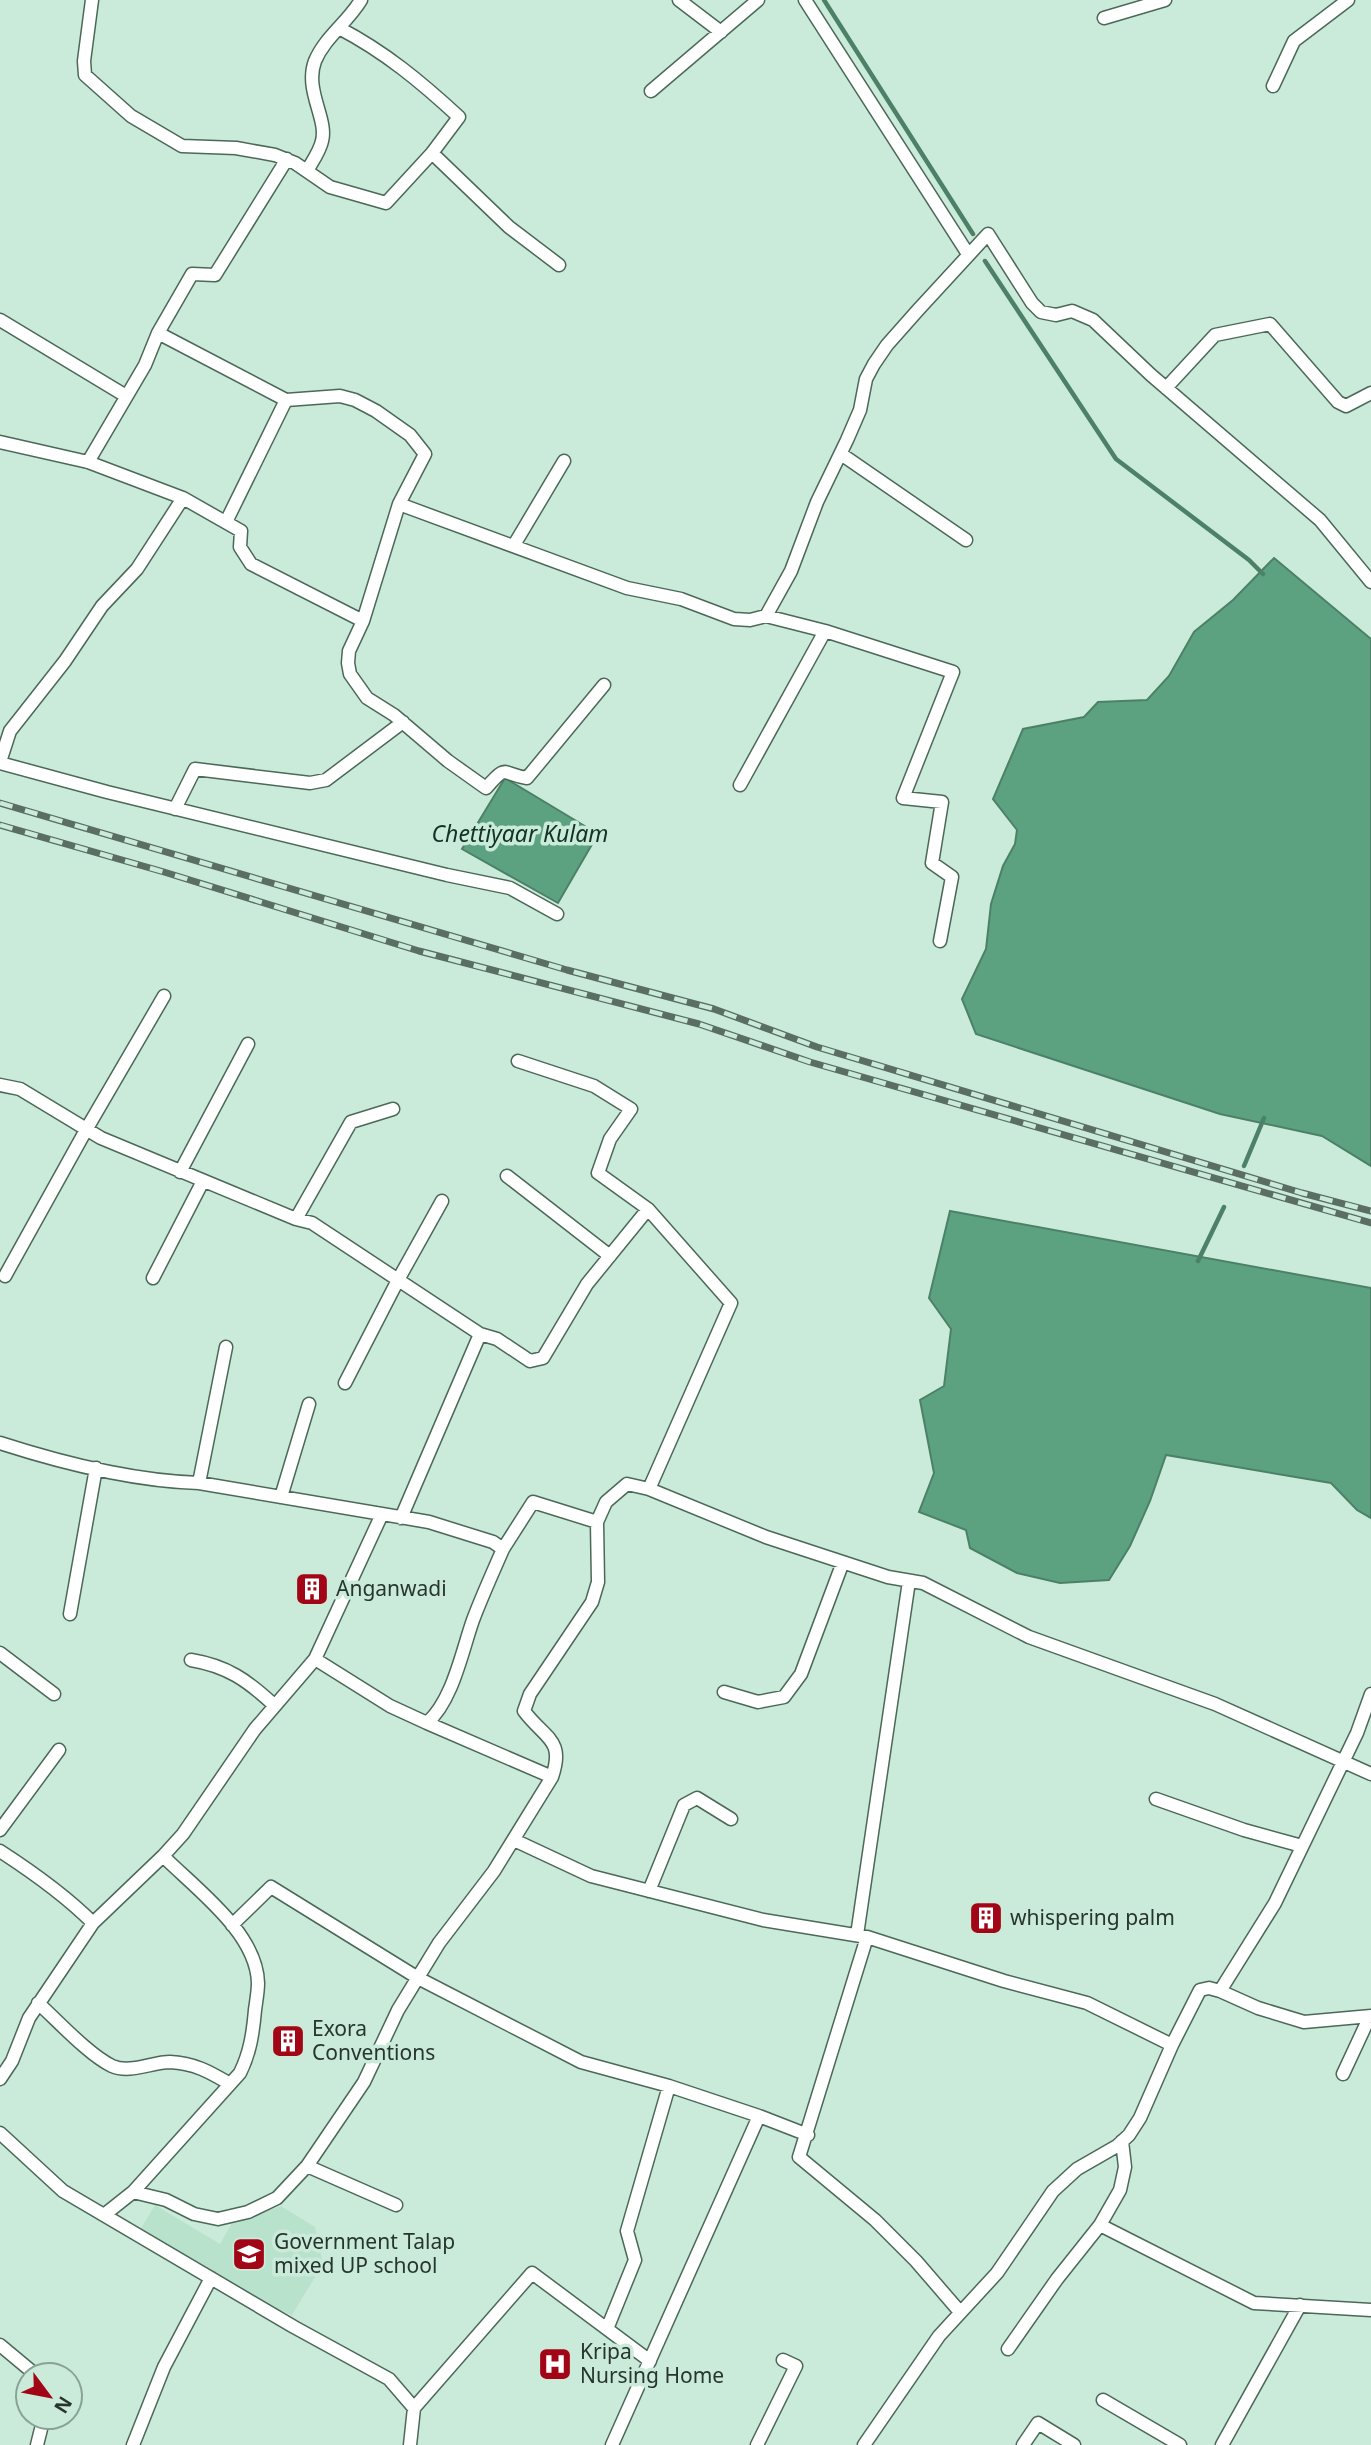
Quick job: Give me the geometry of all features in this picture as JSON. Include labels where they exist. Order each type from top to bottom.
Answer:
[{"type":"street","points":[[92,0],[84,61],[85,75],[131,116],[182,146],[236,148],[287,159],[330,187],[386,203],[432,153],[459,117],[407,71],[372,45],[339,28]]},
{"type":"street","points":[[307,171],[323,140],[311,82],[315,61],[361,0]]},
{"type":"street","points":[[679,0],[721,32]]},
{"type":"street","points":[[651,92],[758,0]]},
{"type":"street","points":[[805,0],[968,254]]},
{"type":"street","points":[[1104,18],[1165,0]]},
{"type":"street","points":[[1273,86],[1294,41],[1348,0]]},
{"type":"street","points":[[432,153],[509,227],[559,265]]},
{"type":"street","points":[[88,462],[145,365],[158,333],[192,274],[215,275],[287,159]]},
{"type":"street","points":[[766,616],[791,571],[817,502],[860,410],[866,379],[874,364],[887,345],[988,234],[1032,303],[1041,312],[1056,315],[1072,311],[1093,320],[1166,388],[1320,520],[1371,582]]},
{"type":"street","points":[[0,320],[126,396]]},
{"type":"street","points":[[1166,388],[1214,335],[1270,324],[1338,402],[1346,406],[1371,393]]},
{"type":"street","points":[[158,333],[286,400],[340,396],[355,400],[410,435],[425,454],[399,504],[363,621],[349,651],[350,674],[367,698],[403,722],[448,761],[486,788],[499,773],[507,771],[527,778],[604,685]]},
{"type":"street","points":[[226,522],[286,400]]},
{"type":"street","points":[[0,442],[88,462],[183,498],[241,531],[240,547],[251,564],[363,621]]},
{"type":"street","points":[[841,454],[966,540]]},
{"type":"street","points":[[514,545],[564,461]]},
{"type":"street","points":[[183,498],[137,569],[102,606],[65,661],[5,729],[0,763],[175,809],[510,888],[557,914]]},
{"type":"street","points":[[399,504],[627,588],[681,599],[734,619],[750,620],[766,616],[825,631],[953,672],[903,799],[942,802],[932,863],[952,877],[940,941]]},
{"type":"street","points":[[740,785],[825,631]]},
{"type":"street","points":[[175,809],[195,769],[310,783],[326,780],[403,722]]},
{"type":"street","points":[[5,1276],[164,996]]},
{"type":"street","points":[[180,1172],[248,1044]]},
{"type":"street","points":[[518,1061],[594,1086],[631,1109],[610,1139],[598,1173],[648,1209],[731,1303],[649,1489]]},
{"type":"street","points":[[0,1085],[20,1089],[86,1130],[180,1172],[312,1223],[480,1334],[497,1339],[530,1361],[543,1358],[587,1284],[648,1209]]},
{"type":"street","points":[[296,1219],[351,1122],[393,1109]]},
{"type":"street","points":[[507,1176],[610,1256]]},
{"type":"street","points":[[153,1278],[202,1181]]},
{"type":"street","points":[[345,1383],[442,1201]]},
{"type":"street","points":[[401,1518],[480,1334]]},
{"type":"street","points":[[199,1483],[226,1347]]},
{"type":"street","points":[[281,1497],[309,1404]]},
{"type":"street","points":[[0,1443],[96,1468],[429,1522],[493,1542],[503,1549]]},
{"type":"street","points":[[70,1614],[96,1468]]},
{"type":"street","points":[[133,2192],[166,2200],[194,2214],[218,2218],[248,2212],[277,2198],[307,2166],[364,2082],[398,2010],[439,1943],[494,1871],[552,1777],[558,1752],[554,1743],[524,1712],[530,1694],[592,1602],[598,1582],[597,1522],[606,1502],[627,1484],[649,1489],[766,1537],[888,1577],[923,1583],[1029,1637],[1215,1704],[1371,1774]]},
{"type":"street","points":[[427,1723],[435,1715],[454,1678],[474,1618],[503,1549],[533,1502],[597,1522]]},
{"type":"street","points":[[0,2079],[12,2061],[29,2018],[93,1923],[183,1834],[274,1705],[315,1659],[382,1514]]},
{"type":"street","points":[[724,1692],[758,1702],[784,1697],[801,1674],[843,1562]]},
{"type":"street","points":[[909,1581],[862,1936],[799,2157],[875,2220],[916,2261],[960,2312]]},
{"type":"street","points":[[0,1653],[54,1694]]},
{"type":"street","points":[[315,1659],[390,1706],[552,1777]]},
{"type":"street","points":[[191,1660],[216,1664],[250,1682],[274,1705]]},
{"type":"street","points":[[1220,1991],[1275,1903],[1343,1762],[1366,1721],[1371,1694]]},
{"type":"street","points":[[0,1830],[59,1750]]},
{"type":"street","points":[[649,1891],[684,1805],[698,1798],[731,1819]]},
{"type":"street","points":[[1156,1798],[1244,1830],[1302,1846]]},
{"type":"street","points":[[514,1840],[591,1877],[763,1920],[862,1936],[1004,1981],[1087,2003],[1172,2045]]},
{"type":"street","points":[[0,1851],[43,1879],[93,1923]]},
{"type":"street","points":[[104,2216],[133,2192],[240,2073],[248,2057],[253,2029],[258,1983],[249,1948],[232,1925],[163,1856]]},
{"type":"street","points":[[232,1925],[271,1886],[418,1978],[582,2062],[669,2086],[807,2135]]},
{"type":"street","points":[[864,2445],[939,2336],[997,2273],[1053,2192],[1077,2169],[1122,2141],[1140,2119],[1172,2045],[1200,1990],[1209,1988],[1220,1991],[1258,2008],[1304,2022],[1370,2016]]},
{"type":"street","points":[[38,2003],[98,2057],[115,2067],[138,2068],[169,2062],[200,2066],[230,2084]]},
{"type":"street","points":[[1343,2074],[1370,2016]]},
{"type":"street","points":[[607,2329],[635,2260],[627,2231],[669,2086]]},
{"type":"street","points":[[612,2445],[759,2116]]},
{"type":"street","points":[[0,2133],[63,2191],[389,2379],[414,2408]]},
{"type":"street","points":[[1008,2349],[1100,2225],[1120,2190],[1125,2167],[1122,2141]]},
{"type":"street","points":[[307,2166],[396,2205]]},
{"type":"street","points":[[1100,2225],[1254,2303],[1371,2310]]},
{"type":"street","points":[[410,2445],[414,2408],[532,2273],[649,2361]]},
{"type":"street","points":[[133,2445],[164,2368],[211,2278]]},
{"type":"street","points":[[1222,2445],[1300,2305]]},
{"type":"street","points":[[0,2345],[19,2361]]},
{"type":"street","points":[[757,2445],[796,2366],[783,2360]]},
{"type":"street","points":[[1103,2400],[1180,2445]]},
{"type":"street","points":[[1023,2445],[1038,2423],[1074,2445]]},
{"type":"shaded area","name":"Government Talap mixed UP school","points":[[155,2205],[220,2244],[232,2223],[281,2206],[315,2227],[323,2264],[292,2315],[257,2301],[140,2230]]},
{"type":"water","points":[[1274,558],[1371,639],[1371,1166],[1322,1136],[1220,1114],[976,1034],[962,999],[986,949],[991,904],[1003,866],[1015,844],[1017,830],[993,799],[1023,729],[1084,717],[1098,702],[1147,700],[1169,676],[1194,632],[1233,600]]},
{"type":"water","name":"Chettiyaar Kulam","points":[[505,778],[598,834],[558,903],[462,849]]},
{"type":"water","points":[[950,1211],[1371,1288],[1371,1518],[1357,1510],[1331,1483],[1166,1455],[1130,1546],[1109,1580],[1060,1583],[1017,1573],[970,1548],[966,1530],[919,1512],[934,1473],[920,1400],[944,1386],[951,1329],[929,1298]]},
{"type":"waterway","points":[[824,0],[973,234]]},
{"type":"waterway","points":[[985,261],[1116,459],[1249,560],[1263,574]]},
{"type":"waterway","points":[[1244,1166],[1264,1118]]},
{"type":"waterway","points":[[1198,1261],[1224,1207]]},
{"type":"railway","points":[[0,803],[567,970],[714,1009],[817,1047],[1302,1193],[1371,1211]]},
{"type":"railway","points":[[0,825],[164,872],[419,951],[699,1024],[810,1062],[1371,1223]]},
{"type":"place","name":"Anganwadi","points":[[312,1589]]},
{"type":"place","name":"whispering palm","points":[[986,1918]]},
{"type":"place","name":"Exora Conventions","points":[[288,2041]]},
{"type":"place","name":"Government Talap mixed UP school","points":[[249,2254]]},
{"type":"place","name":"Kripa Nursing Home","points":[[555,2364]]}]
